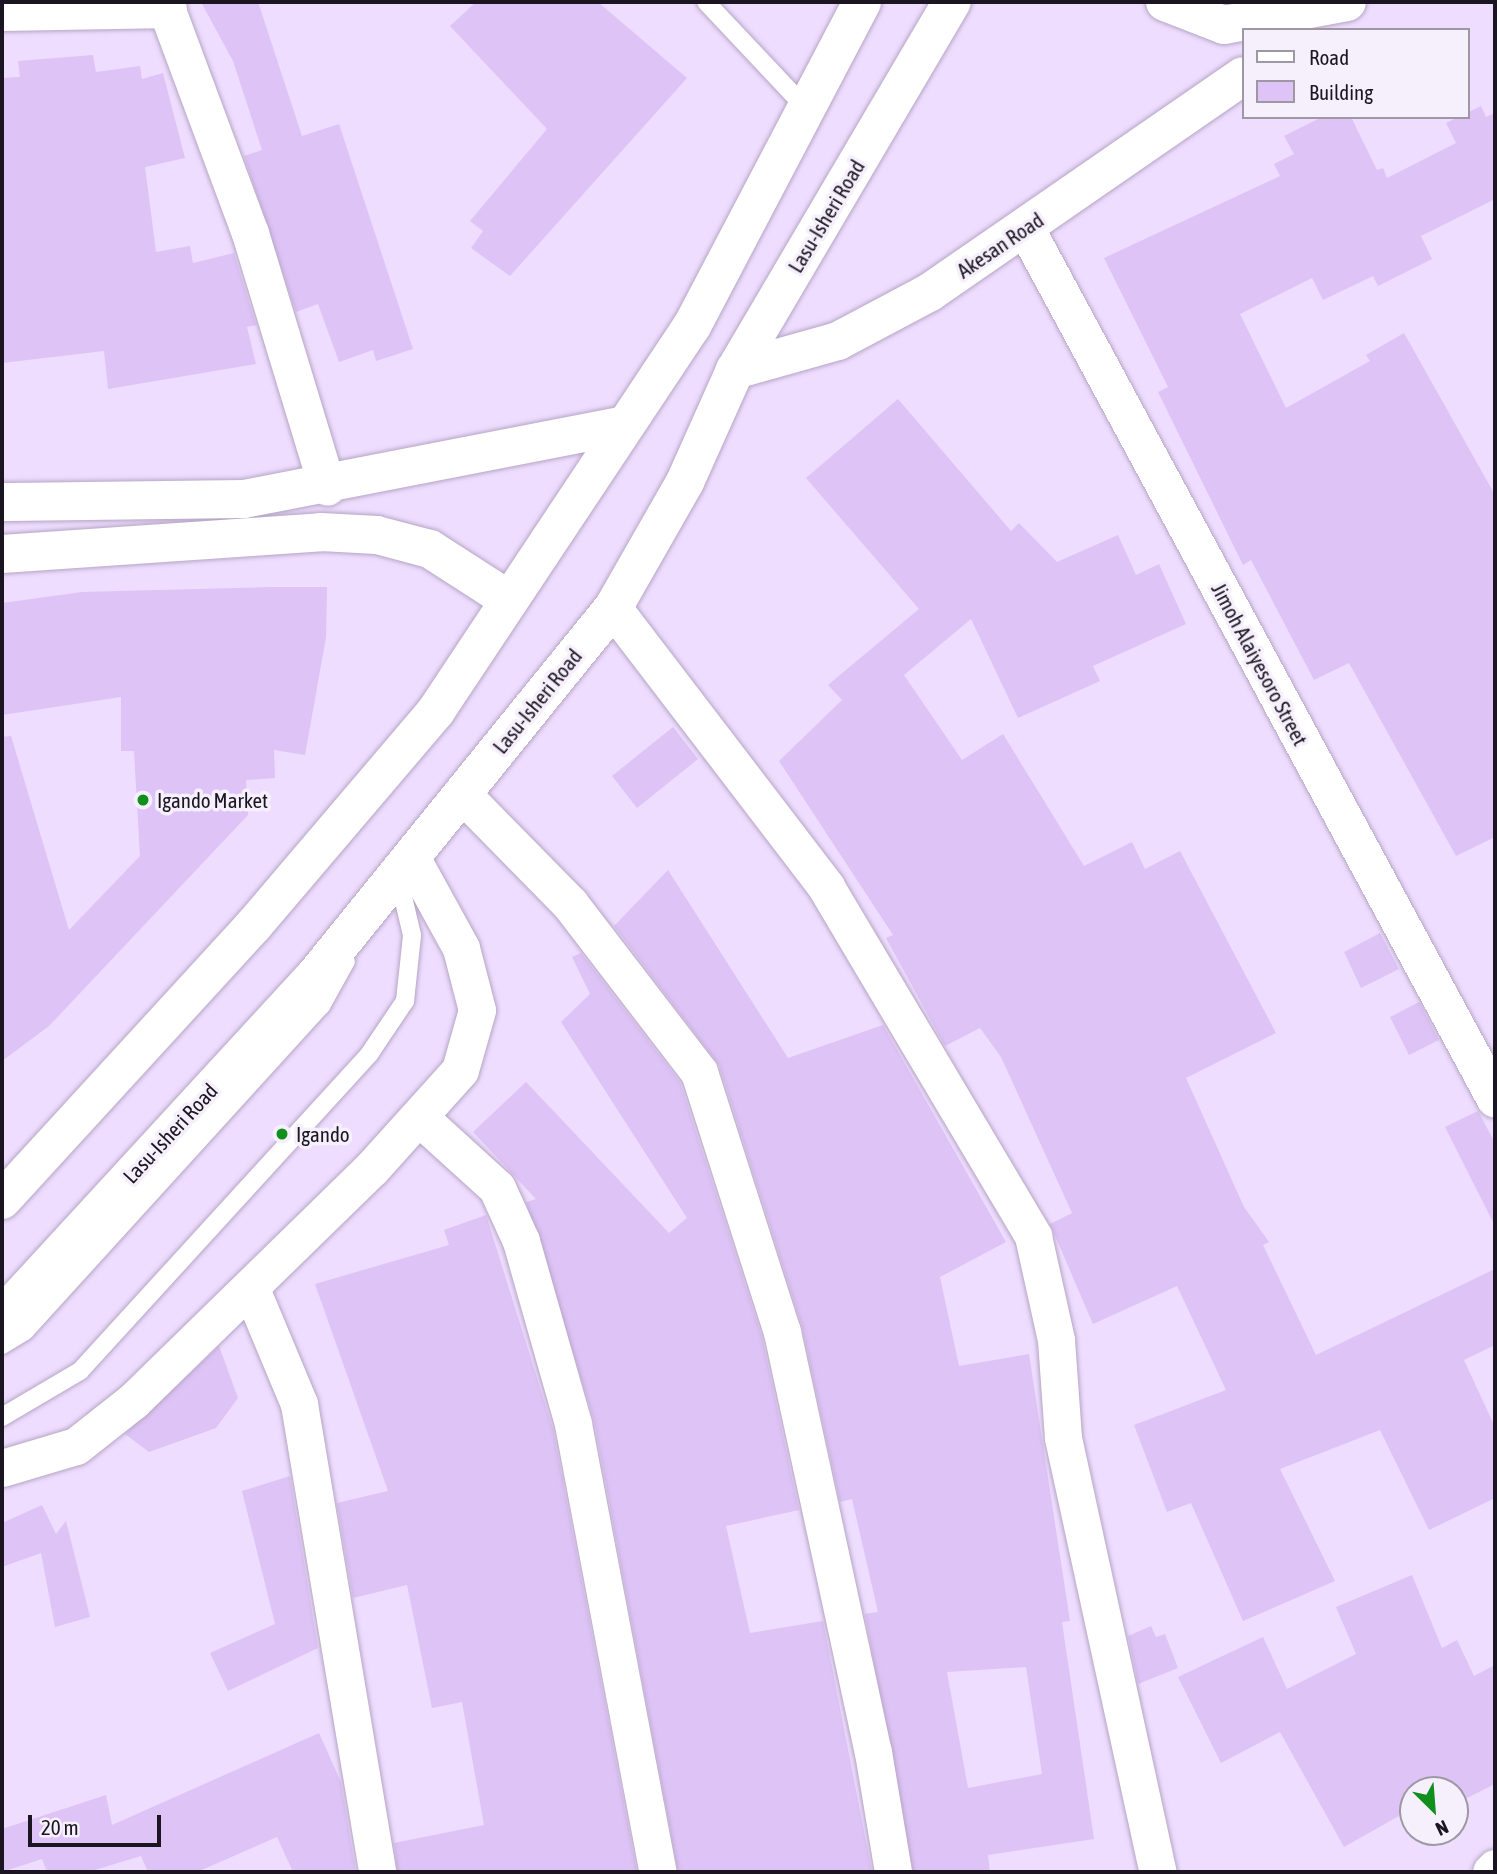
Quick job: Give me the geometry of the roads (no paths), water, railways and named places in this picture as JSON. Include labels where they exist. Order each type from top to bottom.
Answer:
[{"type":"main road","points":[[2,1200],[254,925],[427,721],[620,426],[692,327],[862,2]]},
{"type":"main road","name":"Lasu-Isheri Road","points":[[2,1315],[355,925],[613,608],[685,482],[734,370],[952,2]]},
{"type":"main road","points":[[1165,2],[1224,25],[1291,15],[1348,2]]},
{"type":"main road","name":"Akesan Road","points":[[734,370],[838,341],[930,292],[1026,229],[1242,77]]},
{"type":"main road","points":[[2,502],[244,499],[327,487],[620,426]]},
{"type":"main road","points":[[2,554],[321,532],[377,535],[430,549],[506,598]]},
{"type":"street","points":[[2,12],[166,6],[276,309],[327,487]]},
{"type":"street","name":"Jimoh Alaiyesoro Street","points":[[1026,229],[1495,1099]]},
{"type":"street","points":[[613,608],[826,887],[1033,1236],[1056,1340],[1063,1438],[1158,1872]]},
{"type":"street","points":[[462,794],[570,904],[699,1072],[782,1332],[873,1752],[893,1872]]},
{"type":"street","points":[[2,1468],[76,1446],[251,1289],[419,1117],[460,1070],[477,1010],[461,948],[404,865]]},
{"type":"street","points":[[419,1117],[497,1188],[522,1241],[573,1424],[658,1872]]},
{"type":"street","points":[[251,1289],[299,1404],[377,1872]]},
{"type":"street","points":[[1491,1872],[1495,1868]]},
{"type":"lane","points":[[706,2],[807,108]]},
{"type":"lane","points":[[2,1417],[80,1371],[370,1053],[405,1001],[412,934],[404,865]]},
{"type":"lane","points":[[2,1345],[34,1321],[321,1006],[350,955],[355,925]]},
{"type":"place","name":"Igando Market","points":[[143,800]]},
{"type":"place","name":"Igando","points":[[282,1134]]}]
